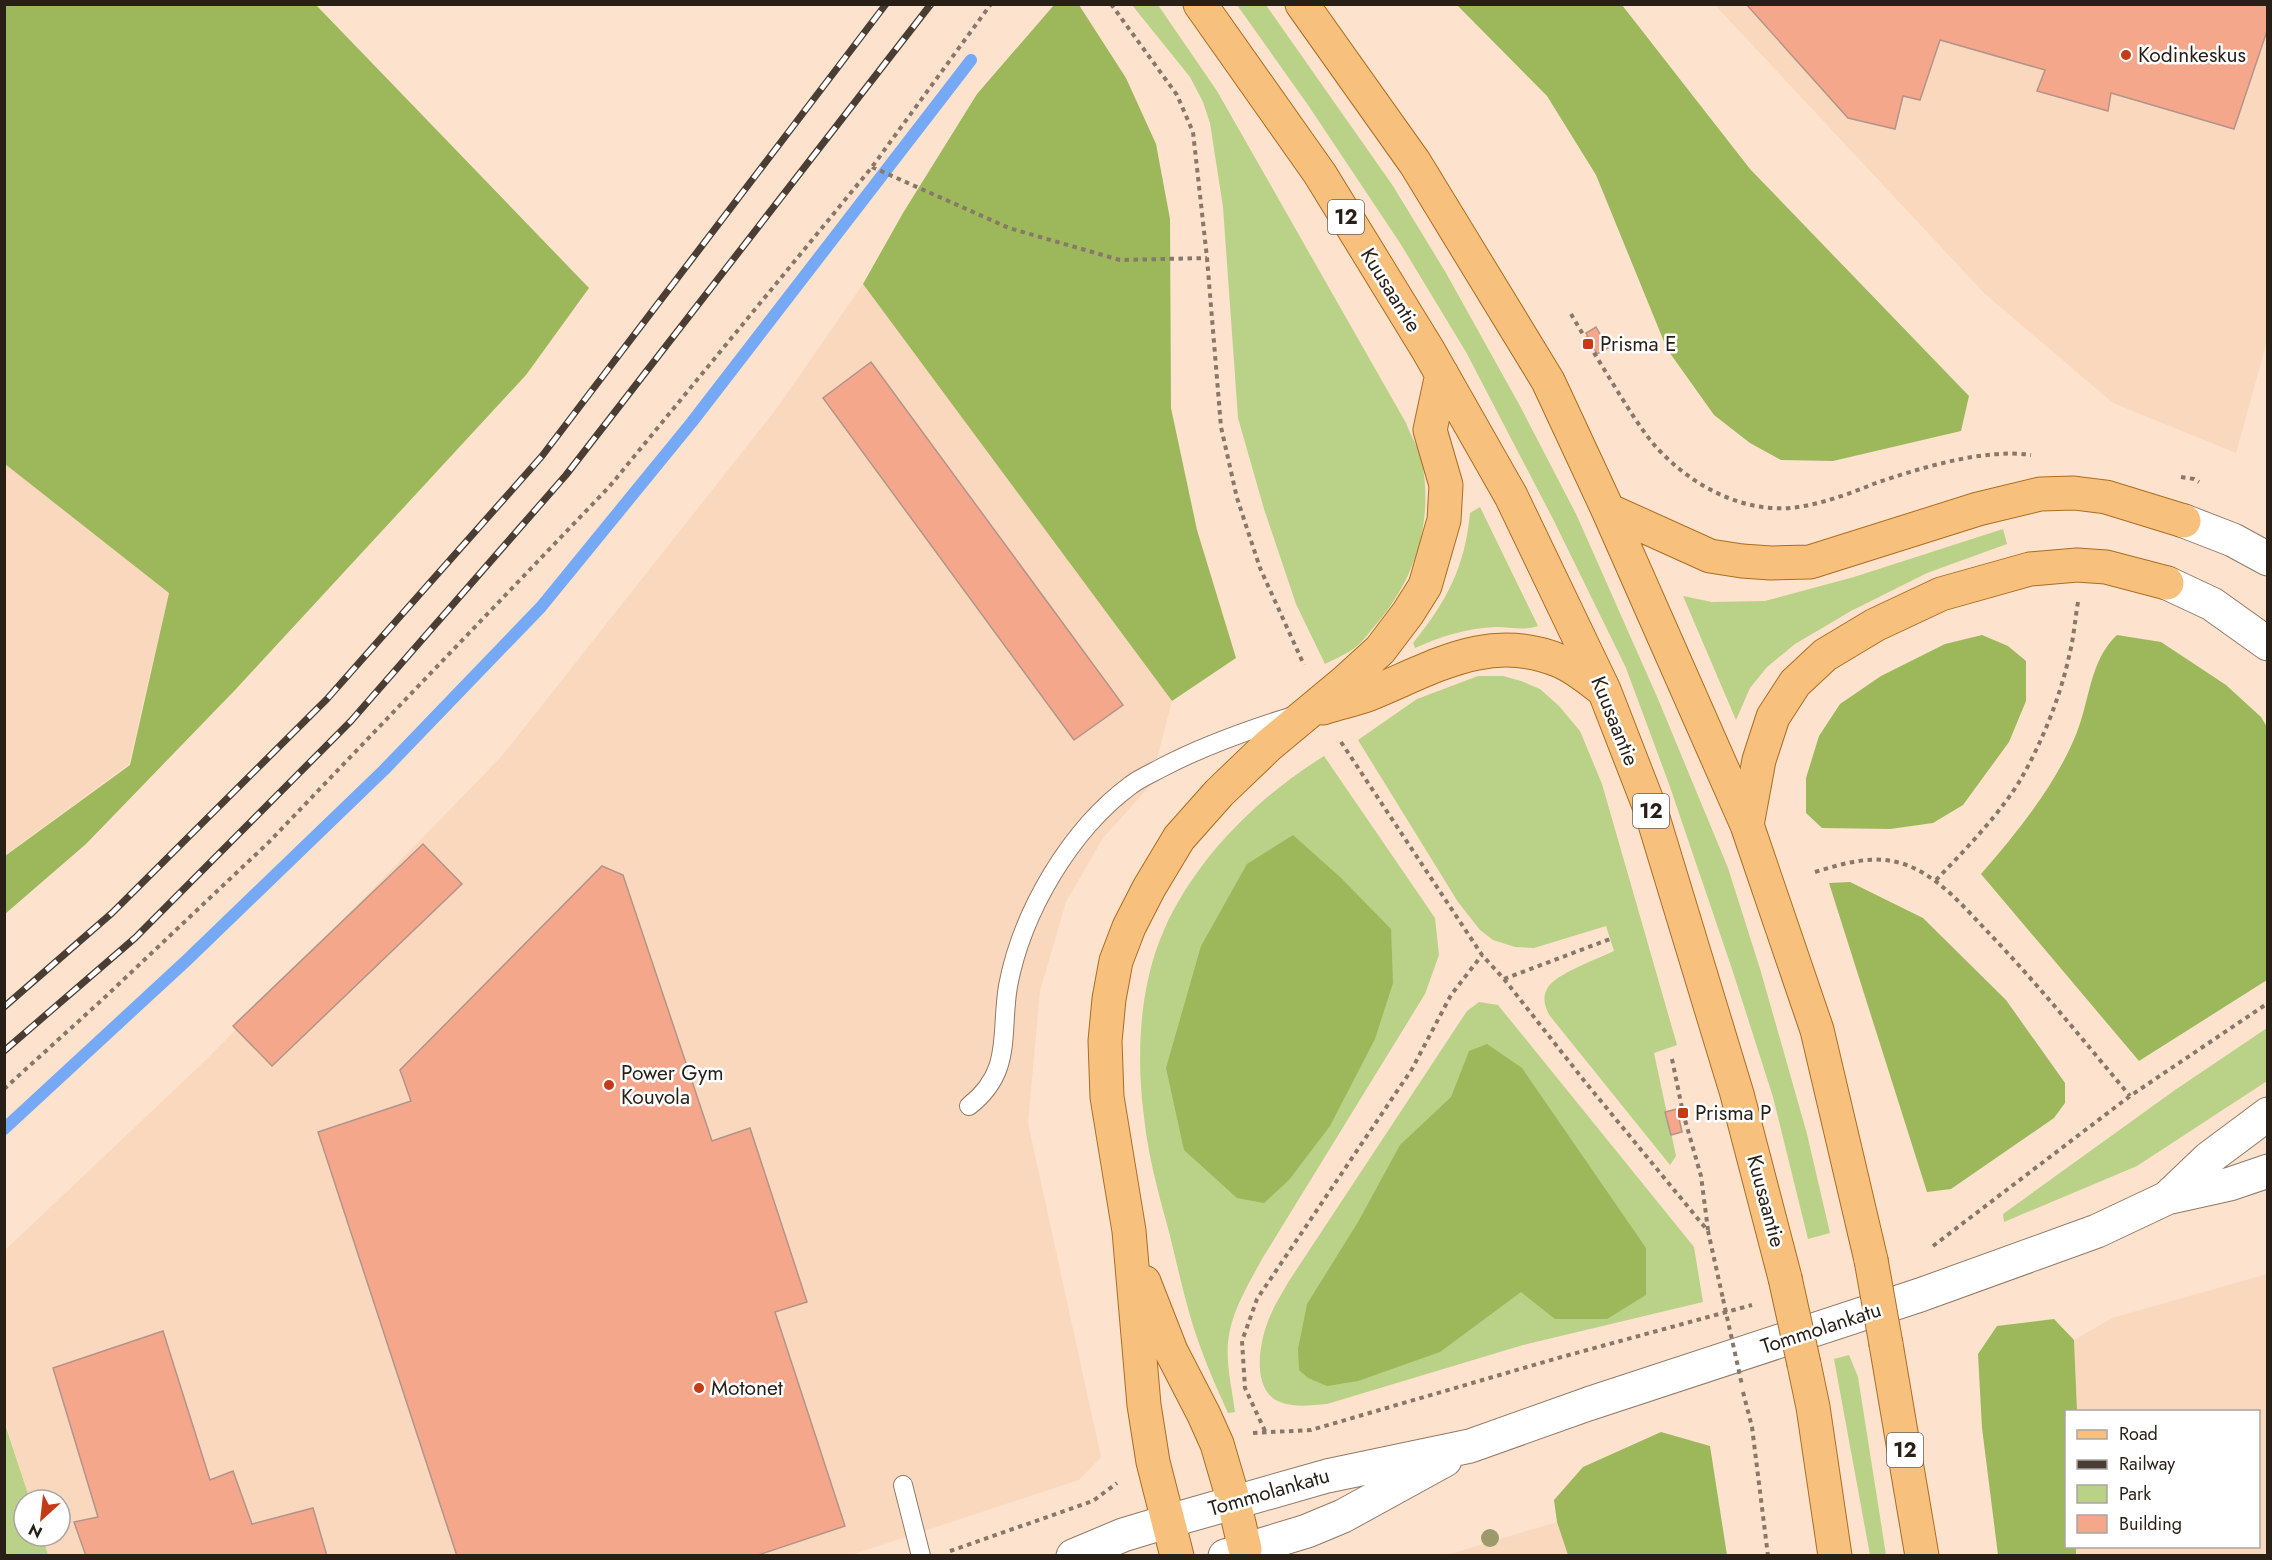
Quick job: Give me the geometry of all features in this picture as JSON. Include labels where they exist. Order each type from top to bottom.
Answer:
[{"type":"main road","name":"Kuusaantie","points":[[1200,4],[1320,174],[1442,374],[1510,496],[1604,690],[1651,811],[1737,1094],[1785,1278],[1804,1364],[1813,1407],[1835,1556]]},
{"type":"main road","name":"12","points":[[1302,4],[1415,163],[1548,381],[1748,825],[1817,1030],[1871,1260],[1922,1556]]},
{"type":"main road","points":[[1178,1556],[1153,1462],[1144,1405],[1129,1231],[1107,1097],[1105,1041],[1116,961],[1129,927],[1179,838],[1219,793],[1269,745],[1380,650],[1408,613],[1425,585],[1444,520],[1446,486],[1431,430],[1442,374]]},
{"type":"main road","points":[[1608,510],[1710,556],[1771,563],[1810,562],[1978,509],[2040,494],[2074,493],[2106,497],[2184,521]]},
{"type":"main road","points":[[1748,825],[1759,760],[1773,717],[1795,683],[1825,655],[1875,625],[1941,594],[2030,569],[2077,565],[2106,567],[2167,583]]},
{"type":"main road","points":[[1310,711],[1365,695],[1449,659],[1488,652],[1523,651],[1560,661],[1604,690]]},
{"type":"main road","points":[[1129,1231],[1149,1299],[1171,1351],[1217,1444],[1234,1502],[1235,1552]]},
{"type":"street","points":[[2184,521],[2233,540],[2268,559]]},
{"type":"street","points":[[2167,583],[2212,604],[2268,644]]},
{"type":"street","name":"Tommolankatu","points":[[2167,1198],[2209,1158],[2268,1114]]},
{"type":"street","name":"Tommolankatu","points":[[1073,1556],[1123,1535],[1327,1476],[1470,1446],[1588,1404],[1920,1295],[2097,1231],[2167,1198],[2230,1184],[2268,1171]]},
{"type":"street","name":"Tommolankatu","points":[[1235,1552],[1307,1531],[1343,1516],[1470,1446]]},
{"type":"lane","points":[[969,1106],[983,1096],[993,1082],[999,1065],[1008,988],[1018,944],[1037,902],[1064,858],[1093,819],[1131,784],[1184,756],[1242,731],[1310,711]]},
{"type":"lane","points":[[903,1485],[921,1556]]},
{"type":"path","points":[[4,1089],[269,842],[609,488],[872,167],[991,4]]},
{"type":"path","points":[[1111,4],[1177,95],[1193,132],[1207,258],[1221,427],[1237,498],[1260,568],[1308,674]]},
{"type":"path","points":[[872,167],[1009,228],[1120,260],[1207,258]]},
{"type":"path","points":[[1571,314],[1634,417],[1657,448],[1690,477],[1723,496],[1764,508],[1797,507],[1833,499],[1924,466],[2012,452],[2034,455]]},
{"type":"path","points":[[1936,880],[1996,812],[2021,778],[2043,735],[2070,653],[2079,594]]},
{"type":"path","points":[[1339,739],[1482,955],[1504,979],[1708,1231]]},
{"type":"path","points":[[1815,872],[1852,861],[1875,858],[1907,865],[1936,880],[2028,973],[2130,1096]]},
{"type":"path","points":[[1504,979],[1610,939]]},
{"type":"path","points":[[1265,1431],[1245,1389],[1242,1341],[1257,1299],[1412,1069],[1451,995],[1482,955]]},
{"type":"path","points":[[1672,1059],[1683,1113],[1701,1176],[1708,1231],[1752,1427],[1768,1556]]},
{"type":"path","points":[[948,1552],[1093,1501],[1118,1483]]},
{"type":"shaded area","points":[[1715,5],[2267,5],[2267,341],[2236,453],[2113,403],[1984,293]]},
{"type":"shaded area","points":[[863,284],[1172,701],[1150,786],[1103,838],[1066,902],[1040,991],[1028,1123],[1101,1457],[1079,1480],[851,1555],[48,1555],[46,1548],[72,1548],[72,1488],[26,1488],[5,1421],[4,1251],[208,1058],[501,757],[777,408]]},
{"type":"shaded area","points":[[4,463],[169,592],[129,764],[5,855]]},
{"type":"shaded area","points":[[2267,1274],[2267,1555],[2076,1555],[2076,1548],[2260,1548],[2260,1410],[2077,1410],[2074,1340],[2112,1318]]},
{"type":"shaded area","points":[[1557,1522],[1568,1555],[1443,1556]]},
{"type":"green space","points":[[5,4],[316,5],[589,288],[526,375],[236,689],[86,844],[5,914],[5,856],[130,765],[169,593],[5,464]]},
{"type":"green space","points":[[1054,5],[1079,5],[1126,78],[1156,144],[1170,219],[1171,408],[1197,530],[1236,658],[1172,701],[863,284],[903,213],[977,94]]},
{"type":"green space","points":[[1132,5],[1158,5],[1217,91],[1406,423],[1421,457],[1425,485],[1423,530],[1409,572],[1387,611],[1361,642],[1350,651],[1325,664],[1296,604],[1264,509],[1238,418],[1223,207],[1210,123],[1203,102],[1190,77]]},
{"type":"green space","points":[[1237,5],[1266,5],[1393,186],[1446,273],[1520,406],[1577,516],[1658,699],[1728,868],[1761,972],[1807,1134],[1830,1233],[1808,1239],[1773,1097],[1669,784],[1626,668],[1553,519],[1466,352],[1400,243],[1308,105]]},
{"type":"green space","points":[[1457,5],[1622,5],[1750,169],[1969,396],[1961,431],[1833,461],[1781,460],[1750,443],[1714,415],[1667,349],[1596,175],[1547,96]]},
{"type":"green space","points":[[1480,507],[1538,626],[1523,629],[1496,627],[1475,629],[1445,636],[1415,648],[1413,643],[1436,613],[1459,567],[1468,532],[1470,513]]},
{"type":"green space","points":[[2003,529],[2007,544],[1927,573],[1851,611],[1795,644],[1767,667],[1750,688],[1736,720],[1683,596],[1712,602],[1765,601],[1854,577]]},
{"type":"green space","points":[[1982,635],[2008,646],[2026,661],[2026,701],[2009,742],[1963,805],[1933,823],[1890,829],[1822,828],[1806,813],[1806,778],[1819,736],[1840,704],[1881,676],[1945,644]]},
{"type":"green space","points":[[2117,635],[2161,642],[2226,685],[2261,717],[2267,727],[2267,980],[2139,1061],[1981,874],[2022,824],[2058,771],[2077,732],[2101,656]]},
{"type":"green space","points":[[1478,676],[1503,676],[1540,689],[1559,706],[1580,731],[1602,784],[1677,1045],[1654,1053],[1676,1156],[1670,1165],[1550,1016],[1544,999],[1545,992],[1551,983],[1558,978],[1614,951],[1606,926],[1534,948],[1515,947],[1493,940],[1480,930],[1458,902],[1358,740],[1417,699]]},
{"type":"green space","points":[[1324,756],[1435,918],[1439,955],[1425,994],[1262,1259],[1241,1299],[1228,1342],[1235,1412],[1228,1413],[1206,1363],[1190,1317],[1151,1159],[1140,1070],[1145,998],[1149,974],[1164,930],[1193,878],[1231,831],[1253,810],[1299,772]]},
{"type":"green space","points":[[1293,835],[1340,877],[1391,929],[1393,983],[1375,1039],[1330,1126],[1289,1180],[1264,1203],[1237,1198],[1184,1150],[1166,1068],[1201,946],[1247,864]]},
{"type":"green space","points":[[1850,882],[1923,918],[2006,1000],[2065,1083],[2065,1103],[2054,1118],[1951,1189],[1927,1192],[1829,883]]},
{"type":"green space","points":[[1479,1002],[1498,1005],[1694,1247],[1703,1302],[1523,1345],[1327,1404],[1298,1406],[1280,1402],[1270,1396],[1264,1386],[1260,1362],[1263,1336],[1275,1305],[1467,1011]]},
{"type":"green space","points":[[2267,1028],[2267,1081],[2137,1166],[2004,1222],[2003,1214],[2175,1090]]},
{"type":"green space","points":[[1487,1044],[1522,1068],[1646,1248],[1646,1295],[1607,1319],[1555,1319],[1521,1292],[1440,1352],[1358,1381],[1327,1386],[1308,1378],[1299,1370],[1298,1349],[1307,1304],[1358,1222],[1400,1145],[1451,1097],[1469,1051]]},
{"type":"green space","points":[[2054,1319],[2074,1340],[2077,1410],[2065,1410],[2065,1548],[2076,1548],[2076,1555],[1998,1555],[1982,1428],[1978,1354],[1997,1326]]},
{"type":"green space","points":[[1849,1355],[1858,1377],[1886,1555],[1870,1555],[1834,1359]]},
{"type":"green space","points":[[4,1421],[26,1488],[12,1488],[12,1548],[46,1548],[48,1555],[5,1555]]},
{"type":"green space","points":[[1661,1432],[1710,1446],[1727,1555],[1568,1555],[1557,1522],[1554,1500],[1583,1467]]},
{"type":"building","name":"Kodinkeskus","points":[[1746,4],[2268,4],[2268,28],[2234,129],[2111,93],[2108,111],[2037,91],[2045,70],[1940,40],[1920,100],[1903,96],[1895,129],[1848,118]]},
{"type":"building","points":[[1596,327],[1608,348],[1597,354],[1586,333]]},
{"type":"building","points":[[871,362],[1123,705],[1074,740],[823,398]]},
{"type":"building","points":[[423,844],[462,884],[272,1066],[233,1026]]},
{"type":"building","points":[[602,866],[623,875],[712,1141],[750,1128],[807,1302],[775,1312],[845,1526],[755,1556],[457,1556],[318,1132],[411,1101],[400,1070]]},
{"type":"building","points":[[1677,1109],[1682,1132],[1671,1135],[1665,1112]]},
{"type":"building","points":[[163,1331],[210,1480],[233,1471],[252,1524],[313,1508],[327,1556],[86,1556],[74,1522],[98,1517],[53,1368]]},
{"type":"waterway","points":[[4,1129],[187,960],[384,770],[541,607],[692,422],[971,60]]},
{"type":"railway","points":[[4,1007],[112,913],[327,699],[542,456],[886,4]]},
{"type":"railway","points":[[4,1051],[135,938],[351,721],[566,475],[931,4]]},
{"type":"place","name":"Kodinkeskus","points":[[2126,55]]},
{"type":"place","name":"Prisma E","points":[[1588,344]]},
{"type":"place","name":"Power Gym Kouvola","points":[[609,1085]]},
{"type":"place","name":"Prisma P","points":[[1683,1113]]},
{"type":"place","name":"Motonet","points":[[699,1388]]}]
